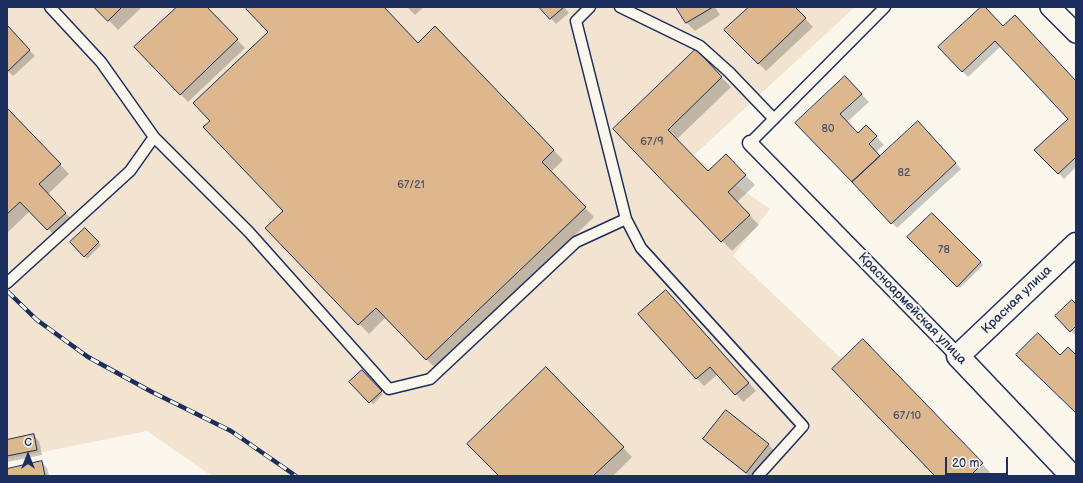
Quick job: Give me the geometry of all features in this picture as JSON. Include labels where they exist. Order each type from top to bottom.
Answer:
[{"type":"street","points":[[1050,7],[1076,33]]},
{"type":"street","name":"Красноармейская улица","points":[[750,143],[958,356],[1072,476]]},
{"type":"street","name":"Красная улица","points":[[958,356],[1076,244]]},
{"type":"lane","points":[[50,7],[101,62],[154,137],[249,232],[389,389],[430,379],[576,242],[626,219]]},
{"type":"lane","points":[[620,7],[700,46],[729,72],[774,119]]},
{"type":"lane","points":[[750,143],[885,7]]},
{"type":"lane","points":[[586,8],[576,21],[626,219],[640,248],[804,426],[758,476]]},
{"type":"lane","points":[[7,283],[130,171],[154,137]]},
{"type":"shaded area","points":[[7,7],[855,7],[693,156],[770,209],[733,256],[965,476],[212,476],[147,431],[7,459]]},
{"type":"building","points":[[94,7],[122,7],[108,21]]},
{"type":"building","points":[[177,7],[207,7],[238,39],[180,95],[134,47]]},
{"type":"building","points":[[248,7],[384,7],[418,43],[435,26],[554,150],[542,162],[586,207],[426,360],[376,308],[358,325],[265,228],[283,211],[203,127],[210,121],[193,103],[268,32],[246,9]]},
{"type":"building","points":[[539,7],[564,7],[550,19]]},
{"type":"building","points":[[676,7],[713,7],[686,23]]},
{"type":"building","points":[[749,7],[795,7],[806,18],[758,64],[724,30]]},
{"type":"building","points":[[981,7],[985,7],[1003,26],[1015,15],[1076,81],[1076,157],[1058,174],[1034,150],[1068,119],[995,41],[962,72],[938,47]]},
{"type":"building","points":[[7,25],[30,50],[7,72]]},
{"type":"building","points":[[696,49],[722,77],[668,130],[708,171],[726,154],[746,175],[728,192],[750,215],[721,242],[613,129]]},
{"type":"building","points":[[845,76],[862,94],[840,114],[858,133],[866,125],[877,136],[869,144],[880,156],[852,182],[795,123]]},
{"type":"building","points":[[7,108],[61,164],[39,184],[66,213],[47,230],[20,202],[7,214]]},
{"type":"building","points":[[918,121],[956,163],[891,224],[852,182]]},
{"type":"building","points":[[932,213],[981,262],[957,287],[907,237]]},
{"type":"building","points":[[85,228],[99,242],[84,257],[70,242]]},
{"type":"building","points":[[666,290],[749,383],[735,395],[710,367],[696,379],[638,314]]},
{"type":"building","points":[[1072,300],[1076,304],[1076,326],[1070,332],[1055,316]]},
{"type":"building","points":[[1038,333],[1060,355],[1068,347],[1076,355],[1076,413],[1016,355]]},
{"type":"building","points":[[863,339],[983,463],[970,476],[935,476],[832,369]]},
{"type":"building","points":[[546,367],[624,447],[593,476],[499,476],[467,444]]},
{"type":"building","points":[[362,370],[382,391],[369,403],[349,382]]},
{"type":"building","points":[[726,410],[769,444],[746,473],[703,439]]},
{"type":"building","points":[[34,434],[37,450],[7,456],[7,440]]},
{"type":"building","points":[[42,461],[45,476],[7,476],[7,469]]},
{"type":"railway","points":[[7,291],[37,320],[88,357],[152,392],[231,431],[296,476]]}]
